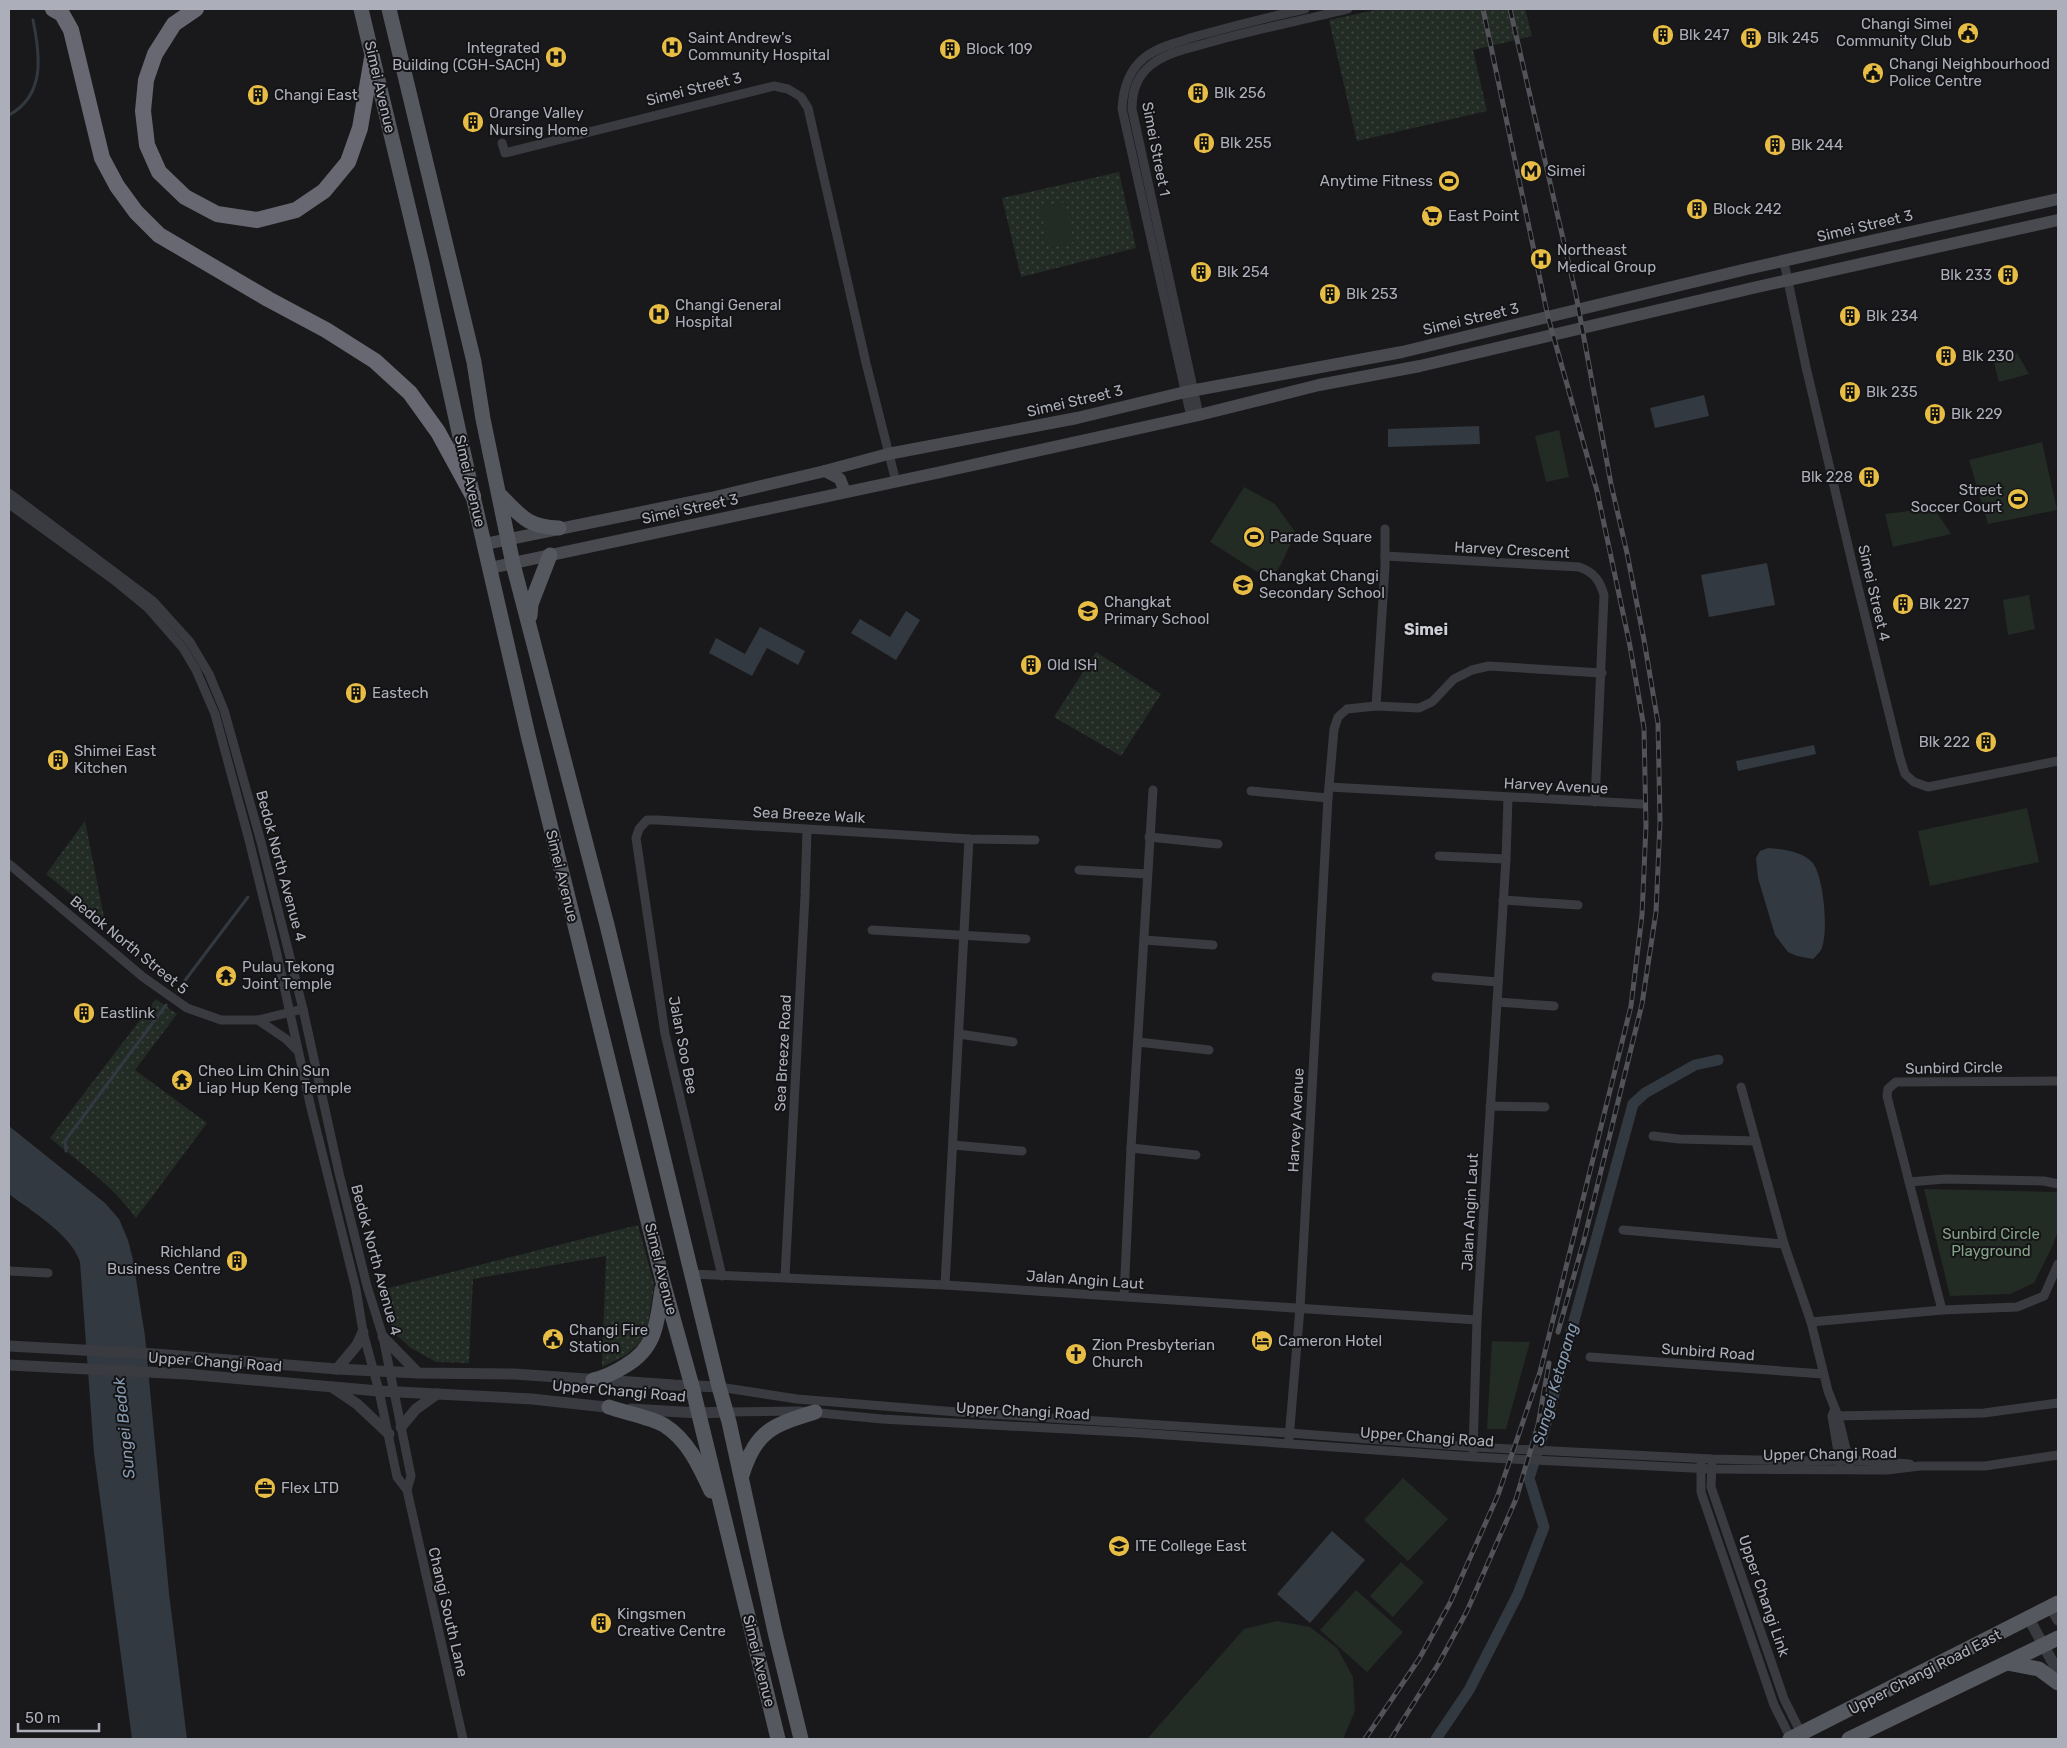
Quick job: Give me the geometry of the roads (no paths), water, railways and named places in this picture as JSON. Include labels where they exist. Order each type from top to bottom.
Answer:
[{"type":"highway","points":[[53,9],[62,14],[71,30],[102,158],[117,186],[136,212],[160,235],[268,299],[326,330],[375,361],[410,392],[439,434],[473,496]]},
{"type":"highway","points":[[196,9],[174,24],[155,54],[146,80],[143,111],[147,144],[159,172],[185,197],[216,214],[257,220],[296,210],[324,191],[348,162],[360,128],[372,58]]},
{"type":"main road","name":"Simei Avenue","points":[[361,9],[422,264],[528,735],[663,1282],[692,1386],[778,1739]]},
{"type":"main road","name":"Simei Avenue","points":[[390,14],[474,362],[483,419],[513,564],[607,925],[719,1387],[727,1412],[801,1739]]},
{"type":"main road","name":"Simei Street 3","points":[[484,544],[686,503],[825,471],[888,454],[1077,418],[1189,391],[1402,352],[1747,269],[1784,262],[1966,218],[2058,199]]},
{"type":"main road","name":"Simei Street 3","points":[[490,568],[896,482],[1195,416],[1319,385],[1420,366],[2058,220]]},
{"type":"main road","points":[[825,471],[840,479],[845,492]]},
{"type":"main road","points":[[500,495],[525,520],[542,528],[559,528]]},
{"type":"main road","points":[[529,623],[531,604],[550,555]]},
{"type":"main road","points":[[593,1380],[608,1377],[631,1363],[647,1349],[656,1328],[663,1282]]},
{"type":"main road","points":[[609,1407],[664,1424],[695,1457],[725,1519]]},
{"type":"main road","points":[[741,1477],[748,1454],[758,1440],[770,1429],[783,1422],[816,1412]]},
{"type":"main road","name":"Upper Changi Road East","points":[[1795,1738],[2029,1619],[2056,1610]]},
{"type":"main road","name":"Upper Changi Road East","points":[[1849,1739],[2058,1638]]},
{"type":"main road","points":[[2007,1663],[2039,1669],[2058,1683]]},
{"type":"street","name":"Simei Street 1","points":[[1195,416],[1122,109],[1125,87],[1135,68],[1145,58],[1164,46],[1252,20],[1306,9]]},
{"type":"street","name":"Simei Street 1","points":[[1189,391],[1132,109],[1132,96],[1136,84],[1150,65],[1168,55],[1254,29],[1348,9]]},
{"type":"street","name":"Simei Street 3","points":[[502,143],[505,153],[774,86],[788,90],[800,97],[808,108],[827,198],[896,482]]},
{"type":"street","name":"Simei Street 4","points":[[1784,262],[1854,575],[1905,774],[1914,782],[1928,787],[2058,761]]},
{"type":"street","name":"Bedok North Avenue 4","points":[[9,493],[153,601],[190,642],[204,664],[224,710],[250,800],[303,1009],[341,1182],[382,1337],[394,1392]]},
{"type":"street","name":"Bedok North Avenue 4","points":[[9,504],[139,600],[183,648],[196,670],[215,714],[225,744],[356,1289],[363,1332],[380,1391]]},
{"type":"street","points":[[1376,706],[1385,529]]},
{"type":"street","name":"Harvey Crescent","points":[[1385,556],[1579,567],[1588,570],[1601,585],[1604,596],[1596,802]]},
{"type":"street","points":[[1330,787],[1334,729],[1338,717],[1347,709],[1376,706],[1419,708],[1432,702],[1454,679],[1472,670],[1489,666],[1602,674]]},
{"type":"street","name":"Harvey Avenue","points":[[1289,1438],[1300,1308],[1330,787],[1642,804]]},
{"type":"street","points":[[1124,1296],[1153,790]]},
{"type":"street","points":[[1251,791],[1328,798]]},
{"type":"street","name":"Jalan Angin Laut","points":[[1473,1452],[1477,1320],[1506,859],[1508,798]]},
{"type":"street","name":"Sea Breeze Walk","points":[[647,820],[969,839],[1035,840]]},
{"type":"street","name":"Jalan Soo Bee","points":[[647,820],[639,829],[636,838],[665,1034],[722,1276]]},
{"type":"street","name":"Sea Breeze Road","points":[[785,1277],[807,830]]},
{"type":"street","points":[[1149,836],[1218,844]]},
{"type":"street","points":[[945,1285],[969,839]]},
{"type":"street","points":[[1439,856],[1506,859]]},
{"type":"street","name":"Bedok North Street 5","points":[[9,864],[143,977],[187,1008],[221,1020],[258,1020],[303,1009]]},
{"type":"street","points":[[1079,870],[1147,874]]},
{"type":"street","points":[[1503,900],[1578,905]]},
{"type":"street","points":[[872,930],[1026,939]]},
{"type":"street","points":[[1144,940],[1213,945]]},
{"type":"street","points":[[1436,977],[1498,982]]},
{"type":"street","points":[[1497,1002],[1554,1006]]},
{"type":"street","points":[[258,1020],[286,1039],[298,1050]]},
{"type":"street","points":[[959,1034],[1013,1042]]},
{"type":"street","points":[[1138,1042],[1209,1050]]},
{"type":"street","name":"Sunbird Circle","points":[[1942,1310],[1887,1096],[1888,1089],[1896,1082],[2058,1080]]},
{"type":"street","points":[[1741,1087],[1784,1244],[1811,1322],[1823,1374],[1852,1470]]},
{"type":"street","points":[[1490,1106],[1545,1107]]},
{"type":"street","points":[[1653,1136],[1679,1140],[1756,1141]]},
{"type":"street","points":[[953,1145],[1022,1151]]},
{"type":"street","points":[[1131,1148],[1196,1154]]},
{"type":"street","points":[[1909,1182],[1945,1179],[2044,1181],[2058,1184]]},
{"type":"street","points":[[1623,1230],[1784,1244]]},
{"type":"street","points":[[1811,1322],[1942,1310],[2017,1307],[2044,1296],[2058,1264]]},
{"type":"street","points":[[9,1271],[48,1273]]},
{"type":"street","name":"Jalan Angin Laut","points":[[692,1274],[945,1285],[1477,1320]]},
{"type":"street","points":[[337,1369],[357,1345],[363,1332]]},
{"type":"street","points":[[382,1337],[418,1373]]},
{"type":"street","name":"Upper Changi Road","points":[[9,1346],[151,1354],[337,1369],[418,1373],[514,1374],[719,1387],[798,1399],[1473,1452],[1712,1460],[1888,1461],[1920,1466]]},
{"type":"street","name":"Sunbird Road","points":[[1590,1357],[1823,1374]]},
{"type":"street","name":"Upper Changi Road","points":[[9,1365],[152,1372],[380,1391],[532,1399],[609,1407],[698,1413],[816,1412],[882,1419],[1289,1438]]},
{"type":"street","points":[[332,1387],[357,1404],[388,1434]]},
{"type":"street","name":"Changi South Lane","points":[[380,1391],[397,1477],[406,1490],[463,1739]]},
{"type":"street","name":"Changi South Lane","points":[[394,1392],[411,1476],[406,1490]]},
{"type":"street","points":[[401,1427],[416,1409],[437,1394]]},
{"type":"street","points":[[1835,1414],[1984,1412],[2058,1403]]},
{"type":"street","points":[[1835,1414],[1840,1470]]},
{"type":"street","name":"Upper Changi Road","points":[[1548,1455],[1701,1469],[1887,1470],[1920,1466]]},
{"type":"street","points":[[1920,1466],[1986,1466],[2058,1455]]},
{"type":"street","name":"Upper Changi Link","points":[[1702,1459],[1701,1492],[1726,1568],[1774,1704],[1795,1738]]},
{"type":"street","name":"Upper Changi Link","points":[[1712,1460],[1711,1487],[1784,1699],[1795,1738]]},
{"type":"street","points":[[2029,1619],[2058,1672]]},
{"type":"water","points":[[1704,395],[1709,416],[1655,428],[1650,408]]},
{"type":"water","points":[[1479,426],[1480,444],[1388,447],[1388,429]]},
{"type":"water","points":[[1767,563],[1775,605],[1709,617],[1701,575]]},
{"type":"water","points":[[906,611],[920,620],[896,660],[851,633],[860,619],[890,637]]},
{"type":"water","points":[[760,627],[805,651],[798,665],[767,648],[752,676],[709,653],[716,638],[745,654]]},
{"type":"water","points":[[1814,745],[1816,754],[1738,771],[1736,761]]},
{"type":"water","points":[[1768,848],[1803,855],[1812,862],[1816,869],[1822,891],[1825,931],[1821,950],[1813,959],[1788,952],[1775,935],[1758,878],[1756,858],[1760,851]]},
{"type":"water","name":"Sungei Bedok","points":[[9,1126],[105,1203],[119,1219],[128,1240],[145,1336],[169,1593],[187,1739],[132,1739],[94,1453],[80,1262],[68,1242],[59,1233],[9,1194]]},
{"type":"water","points":[[1332,1531],[1365,1560],[1310,1623],[1277,1594]]},
{"type":"waterway","points":[[9,115],[21,107],[35,85],[38,73],[38,60],[33,20]]},
{"type":"waterway","points":[[177,991],[248,897]]},
{"type":"waterway","points":[[66,1151],[65,1141],[166,1005]]},
{"type":"waterway","name":"Sungei Ketapang","points":[[1436,1739],[1469,1690],[1518,1594],[1544,1527],[1529,1478],[1544,1431],[1633,1104],[1645,1093],[1695,1065],[1718,1060]]},
{"type":"railway","points":[[1365,1739],[1419,1659],[1450,1603],[1498,1495],[1540,1372],[1631,1006],[1642,915],[1646,826],[1644,728],[1630,646],[1597,491],[1548,317],[1483,9]]},
{"type":"railway","points":[[1510,9],[1576,295],[1611,484],[1644,640],[1658,723],[1660,822],[1656,912],[1642,1004],[1584,1240],[1558,1332]]},
{"type":"railway","points":[[1391,1739],[1439,1663],[1467,1611],[1516,1499],[1538,1425],[1549,1363]]},
{"type":"place","name":"Changi Simei Community Club","points":[[1968,33]]},
{"type":"place","name":"Blk 247","points":[[1663,35]]},
{"type":"place","name":"Blk 245","points":[[1751,38]]},
{"type":"place","name":"Saint Andrew's Community Hospital","points":[[672,47]]},
{"type":"place","name":"Block 109","points":[[950,49]]},
{"type":"place","name":"Integrated Building (CGH-SACH)","points":[[556,57]]},
{"type":"place","name":"Changi Neighbourhood Police Centre","points":[[1873,73]]},
{"type":"place","name":"Blk 256","points":[[1198,93]]},
{"type":"place","name":"Changi East","points":[[258,95]]},
{"type":"place","name":"Orange Valley Nursing Home","points":[[473,122]]},
{"type":"place","name":"Blk 255","points":[[1204,143]]},
{"type":"place","name":"Blk 244","points":[[1775,145]]},
{"type":"place","name":"Simei","points":[[1531,171]]},
{"type":"place","name":"Anytime Fitness","points":[[1449,181]]},
{"type":"place","name":"Block 242","points":[[1697,209]]},
{"type":"place","name":"East Point","points":[[1432,216]]},
{"type":"place","name":"Northeast Medical Group","points":[[1541,259]]},
{"type":"place","name":"Blk 254","points":[[1201,272]]},
{"type":"place","name":"Blk 233","points":[[2008,275]]},
{"type":"place","name":"Blk 253","points":[[1330,294]]},
{"type":"place","name":"Changi General Hospital","points":[[659,314]]},
{"type":"place","name":"Blk 234","points":[[1850,316]]},
{"type":"place","name":"Blk 230","points":[[1946,356]]},
{"type":"place","name":"Blk 235","points":[[1850,392]]},
{"type":"place","name":"Blk 229","points":[[1935,414]]},
{"type":"place","name":"Blk 228","points":[[1869,477]]},
{"type":"place","name":"Street Soccer Court","points":[[2018,499]]},
{"type":"place","name":"Parade Square","points":[[1254,537]]},
{"type":"place","name":"Changkat Changi Secondary School","points":[[1243,585]]},
{"type":"place","name":"Blk 227","points":[[1903,604]]},
{"type":"place","name":"Changkat Primary School","points":[[1088,611]]},
{"type":"place","name":"Old ISH","points":[[1031,665]]},
{"type":"place","name":"Eastech","points":[[356,693]]},
{"type":"place","name":"Blk 222","points":[[1986,742]]},
{"type":"place","name":"Shimei East Kitchen","points":[[58,760]]},
{"type":"place","name":"Pulau Tekong Joint Temple","points":[[226,976]]},
{"type":"place","name":"Eastlink","points":[[84,1013]]},
{"type":"place","name":"Cheo Lim Chin Sun Liap Hup Keng Temple","points":[[182,1080]]},
{"type":"place","name":"Richland Business Centre","points":[[237,1261]]},
{"type":"place","name":"Changi Fire Station","points":[[553,1339]]},
{"type":"place","name":"Cameron Hotel","points":[[1262,1341]]},
{"type":"place","name":"Zion Presbyterian Church","points":[[1076,1354]]},
{"type":"place","name":"Flex LTD","points":[[265,1488]]},
{"type":"place","name":"ITE College East","points":[[1119,1546]]},
{"type":"place","name":"Kingsmen Creative Centre","points":[[601,1623]]},
{"type":"district","name":"Simei","points":[[1426,629]]},
{"type":"park label","name":"Sunbird Circle Playground","points":[[1991,1242]]}]
